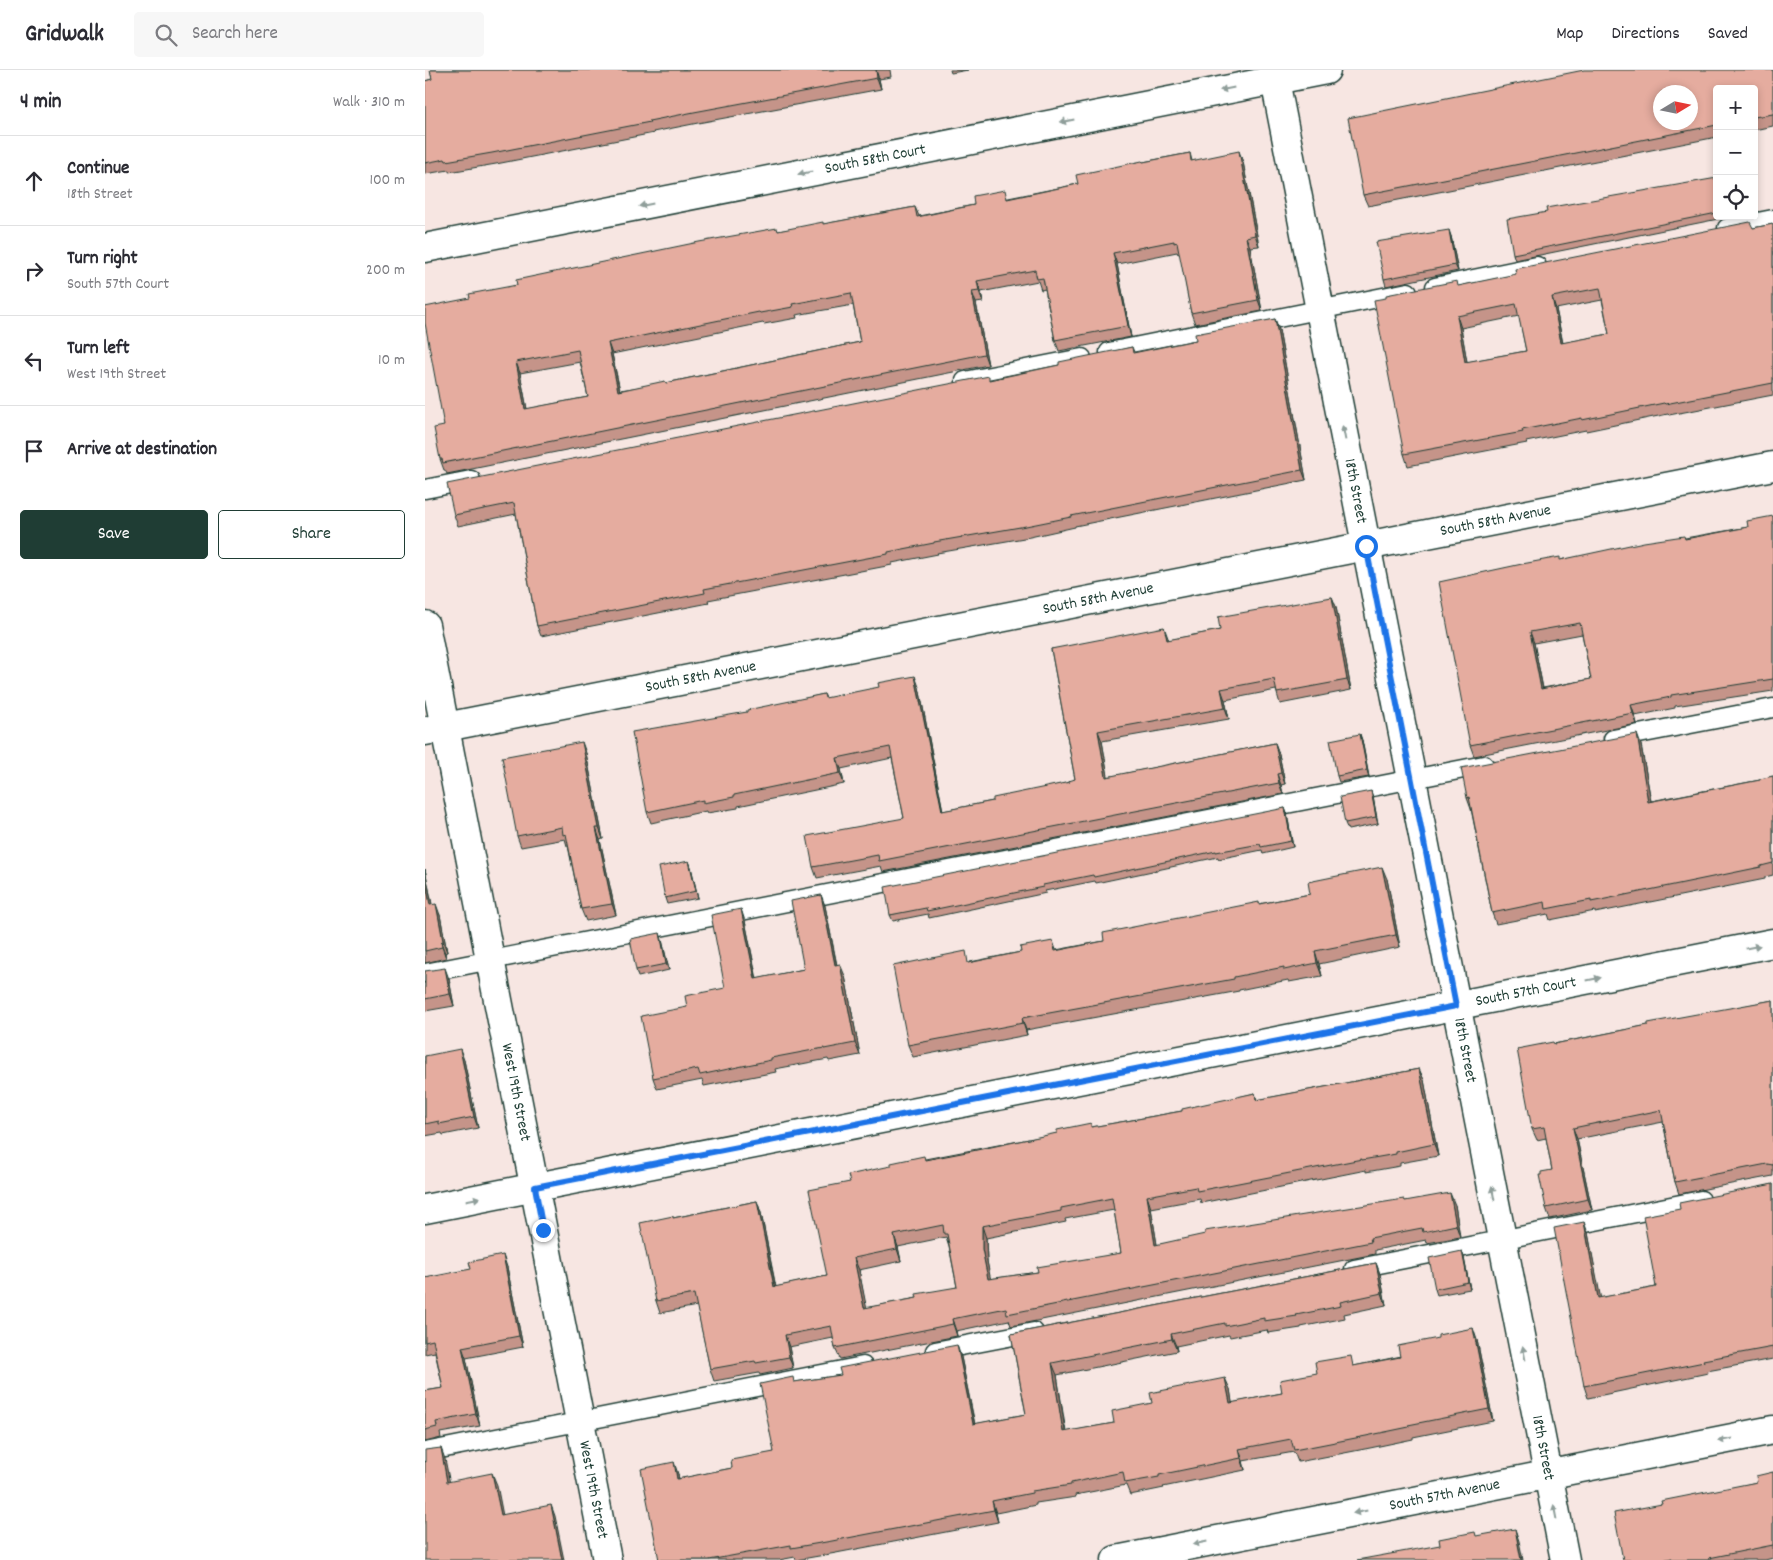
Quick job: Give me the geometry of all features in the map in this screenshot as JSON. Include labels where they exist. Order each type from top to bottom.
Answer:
[{"type":"street","name":"South 58th Court","points":[[425,248],[1274,75],[1326,70]]},
{"type":"street","name":"18th Street","points":[[1274,75],[1565,1560]]},
{"type":"street","name":"South 58th Avenue","points":[[435,729],[1773,466]]},
{"type":"street","name":"West 19th Street","points":[[425,625],[435,729],[490,960],[607,1560]]},
{"type":"street","name":"South 57th Court","points":[[425,1209],[1773,943]]},
{"type":"street","name":"South 57th Avenue","points":[[1116,1560],[1773,1430]]},
{"type":"lane","points":[[1715,231],[1773,219]]},
{"type":"lane","points":[[952,384],[1550,264]]},
{"type":"lane","points":[[425,489],[492,476]]},
{"type":"lane","points":[[1601,742],[1773,708]]},
{"type":"lane","points":[[425,972],[1505,761]]},
{"type":"lane","points":[[1340,1271],[1714,1198]]},
{"type":"lane","points":[[919,1354],[1047,1329]]},
{"type":"lane","points":[[425,1452],[880,1362]]},
{"type":"building","points":[[430,70],[876,70],[877,78],[694,112],[492,153],[425,163],[425,81],[432,79]]},
{"type":"building","points":[[1584,70],[1773,70],[1773,114],[1758,116],[1758,85],[1713,85],[1713,126],[1698,129],[1698,85],[1653,85],[1653,130],[1692,130],[1363,195],[1348,118]]},
{"type":"building","points":[[1239,151],[1255,235],[1246,237],[1258,300],[1191,313],[1177,242],[1174,243],[1174,241],[1113,253],[1128,326],[1055,340],[1043,278],[1037,279],[1035,270],[977,281],[979,291],[972,292],[984,354],[443,463],[442,459],[440,459],[434,428],[444,426],[425,323],[425,307],[470,298],[469,294],[517,285],[516,280],[699,242],[777,228],[778,231],[823,222],[823,224],[915,207],[917,217],[974,205],[973,196],[1005,190],[1007,199],[1078,184],[1076,175],[1142,161],[1190,153],[1191,161]],"holes":[[[851,293],[860,342],[666,383],[665,381],[618,391],[608,343],[759,312],[793,307],[792,304]],[[578,350],[588,397],[525,409],[516,362]]]},
{"type":"building","points":[[1713,179],[1713,214],[1513,254],[1507,219],[1547,212],[1546,208]]},
{"type":"building","points":[[1750,222],[1753,228],[1773,224],[1773,383],[1582,420],[1582,418],[1522,430],[1523,432],[1404,454],[1374,300],[1386,298],[1386,295],[1457,281],[1458,286],[1516,274],[1515,269]],"holes":[[[1600,288],[1609,334],[1561,343],[1552,297]],[[1516,304],[1526,351],[1465,362],[1457,316]]]},
{"type":"building","points":[[1449,230],[1455,265],[1384,279],[1376,242]]},
{"type":"building","points":[[1275,319],[1302,470],[1026,526],[934,542],[888,552],[888,554],[704,589],[705,593],[537,626],[514,503],[454,515],[447,484],[989,376],[989,380],[1059,365],[1059,362],[1132,347],[1133,353],[1196,340],[1195,334]]},
{"type":"building","points":[[1773,516],[1773,679],[1671,695],[1671,697],[1631,705],[1633,713],[1470,745],[1439,582],[1522,564],[1560,557],[1560,560],[1644,542],[1684,536],[1685,539],[1748,527],[1747,521]],"holes":[[[1580,623],[1591,679],[1541,689],[1530,632]]]},
{"type":"building","points":[[1332,597],[1347,680],[1277,693],[1274,679],[1221,689],[1225,708],[1098,731],[1106,777],[1275,743],[1281,773],[1277,774],[1279,783],[879,861],[878,855],[813,867],[807,836],[904,818],[890,747],[837,758],[840,773],[734,795],[734,797],[703,803],[703,800],[647,812],[632,732],[747,712],[747,710],[824,694],[825,698],[879,687],[878,683],[915,676],[942,811],[993,801],[993,798],[1070,782],[1075,779],[1051,649],[1164,627],[1167,640],[1220,630],[1218,617]]},
{"type":"building","points":[[1360,734],[1367,770],[1337,776],[1330,740]]},
{"type":"building","points":[[1637,734],[1648,802],[1773,776],[1773,863],[1591,902],[1591,900],[1546,909],[1545,902],[1492,913],[1469,797],[1467,798],[1461,768]]},
{"type":"building","points":[[582,742],[599,828],[596,828],[612,904],[581,909],[566,834],[563,835],[562,827],[517,836],[502,757]]},
{"type":"building","points":[[1371,791],[1376,817],[1345,823],[1340,797]]},
{"type":"building","points":[[1285,808],[1291,841],[1261,847],[1260,844],[1216,851],[1094,877],[1093,875],[1043,885],[1043,887],[927,911],[926,908],[890,915],[885,887]]},
{"type":"building","points":[[689,861],[696,891],[665,898],[659,867]]},
{"type":"building","points":[[1382,867],[1396,935],[1315,951],[1317,963],[1284,970],[1284,967],[1234,977],[1234,979],[1022,1018],[1023,1023],[908,1045],[893,966],[966,951],[968,963],[1021,952],[1020,947],[1053,941],[1055,951],[1104,941],[1103,933],[1259,902],[1259,904],[1310,894],[1308,882]]},
{"type":"building","points":[[425,878],[430,905],[436,904],[443,941],[441,942],[442,947],[425,951]]},
{"type":"building","points":[[821,895],[835,965],[840,964],[855,1043],[771,1058],[771,1060],[700,1075],[698,1069],[653,1078],[641,1016],[687,1007],[685,996],[725,988],[711,915],[741,909],[755,979],[804,969],[791,901]]},
{"type":"building","points":[[660,933],[666,964],[636,970],[630,939]]},
{"type":"building","points":[[445,968],[450,994],[425,999],[425,971]]},
{"type":"building","points":[[1773,1000],[1773,1165],[1767,1164],[1675,1182],[1661,1110],[1573,1128],[1588,1199],[1546,1208],[1539,1175],[1541,1175],[1541,1172],[1552,1170],[1544,1127],[1532,1129],[1517,1049],[1553,1042],[1554,1044],[1648,1025],[1648,1023]]},
{"type":"building","points":[[460,1049],[474,1117],[439,1124],[439,1121],[425,1124],[425,1056]]},
{"type":"building","points":[[1419,1069],[1434,1144],[1396,1152],[1396,1154],[1197,1191],[1196,1187],[1147,1196],[1155,1245],[1205,1234],[1205,1231],[1450,1193],[1456,1225],[1423,1232],[1422,1228],[1370,1238],[1371,1242],[1007,1314],[1006,1308],[952,1319],[953,1324],[835,1348],[831,1326],[785,1335],[789,1357],[710,1369],[694,1294],[656,1301],[640,1223],[757,1201],[774,1287],[827,1276],[809,1190],[850,1182],[848,1175],[891,1166],[891,1163],[924,1156],[925,1160],[1057,1133],[1057,1130],[1091,1123],[1091,1127],[1182,1111],[1182,1109],[1255,1093],[1256,1100]],"holes":[[[1112,1198],[1121,1253],[1037,1267],[1038,1272],[988,1279],[982,1249],[982,1226],[1061,1211],[1061,1208]],[[943,1225],[944,1234],[947,1234],[957,1287],[916,1294],[917,1298],[864,1308],[854,1258],[897,1249],[894,1235]]]},
{"type":"building","points":[[1773,1184],[1773,1347],[1584,1386],[1554,1228],[1584,1222],[1598,1298],[1656,1287],[1643,1216],[1680,1209],[1679,1203]]},
{"type":"building","points":[[1462,1251],[1468,1282],[1435,1289],[1429,1258]]},
{"type":"building","points":[[503,1255],[519,1336],[462,1347],[476,1414],[436,1422],[437,1427],[425,1430],[425,1391],[443,1388],[433,1340],[425,1342],[425,1278],[471,1269],[469,1262]]},
{"type":"building","points":[[1376,1263],[1382,1293],[1340,1302],[1341,1306],[1264,1321],[1264,1318],[1225,1326],[1225,1323],[1171,1334],[1172,1339],[1052,1363],[1063,1432],[1114,1423],[1112,1411],[1152,1403],[1150,1393],[1225,1378],[1230,1403],[1282,1393],[1280,1380],[1317,1373],[1315,1362],[1351,1356],[1353,1366],[1400,1357],[1398,1346],[1438,1338],[1438,1335],[1473,1328],[1489,1409],[1294,1450],[1291,1439],[1239,1449],[1241,1458],[1125,1483],[1123,1472],[992,1501],[994,1510],[832,1541],[791,1548],[791,1545],[709,1560],[659,1560],[641,1469],[674,1462],[677,1479],[732,1468],[731,1460],[774,1452],[760,1384],[793,1377],[794,1382],[841,1375],[839,1368],[957,1345],[973,1424],[1026,1414],[1011,1334]]},
{"type":"building","points":[[441,1448],[447,1482],[492,1473],[501,1515],[551,1505],[562,1560],[425,1560],[425,1450]]},
{"type":"building","points":[[1773,1472],[1773,1545],[1709,1558],[1709,1560],[1672,1560],[1672,1558],[1662,1560],[1623,1560],[1614,1513],[1662,1504],[1661,1501],[1757,1482],[1756,1476]]},
{"type":"building","points":[[1515,1529],[1521,1560],[1357,1560],[1440,1545],[1439,1539],[1475,1532],[1476,1536]]},
{"type":"route","points":[[543,1230],[535,1187],[1456,1006],[1366,546]]}]
